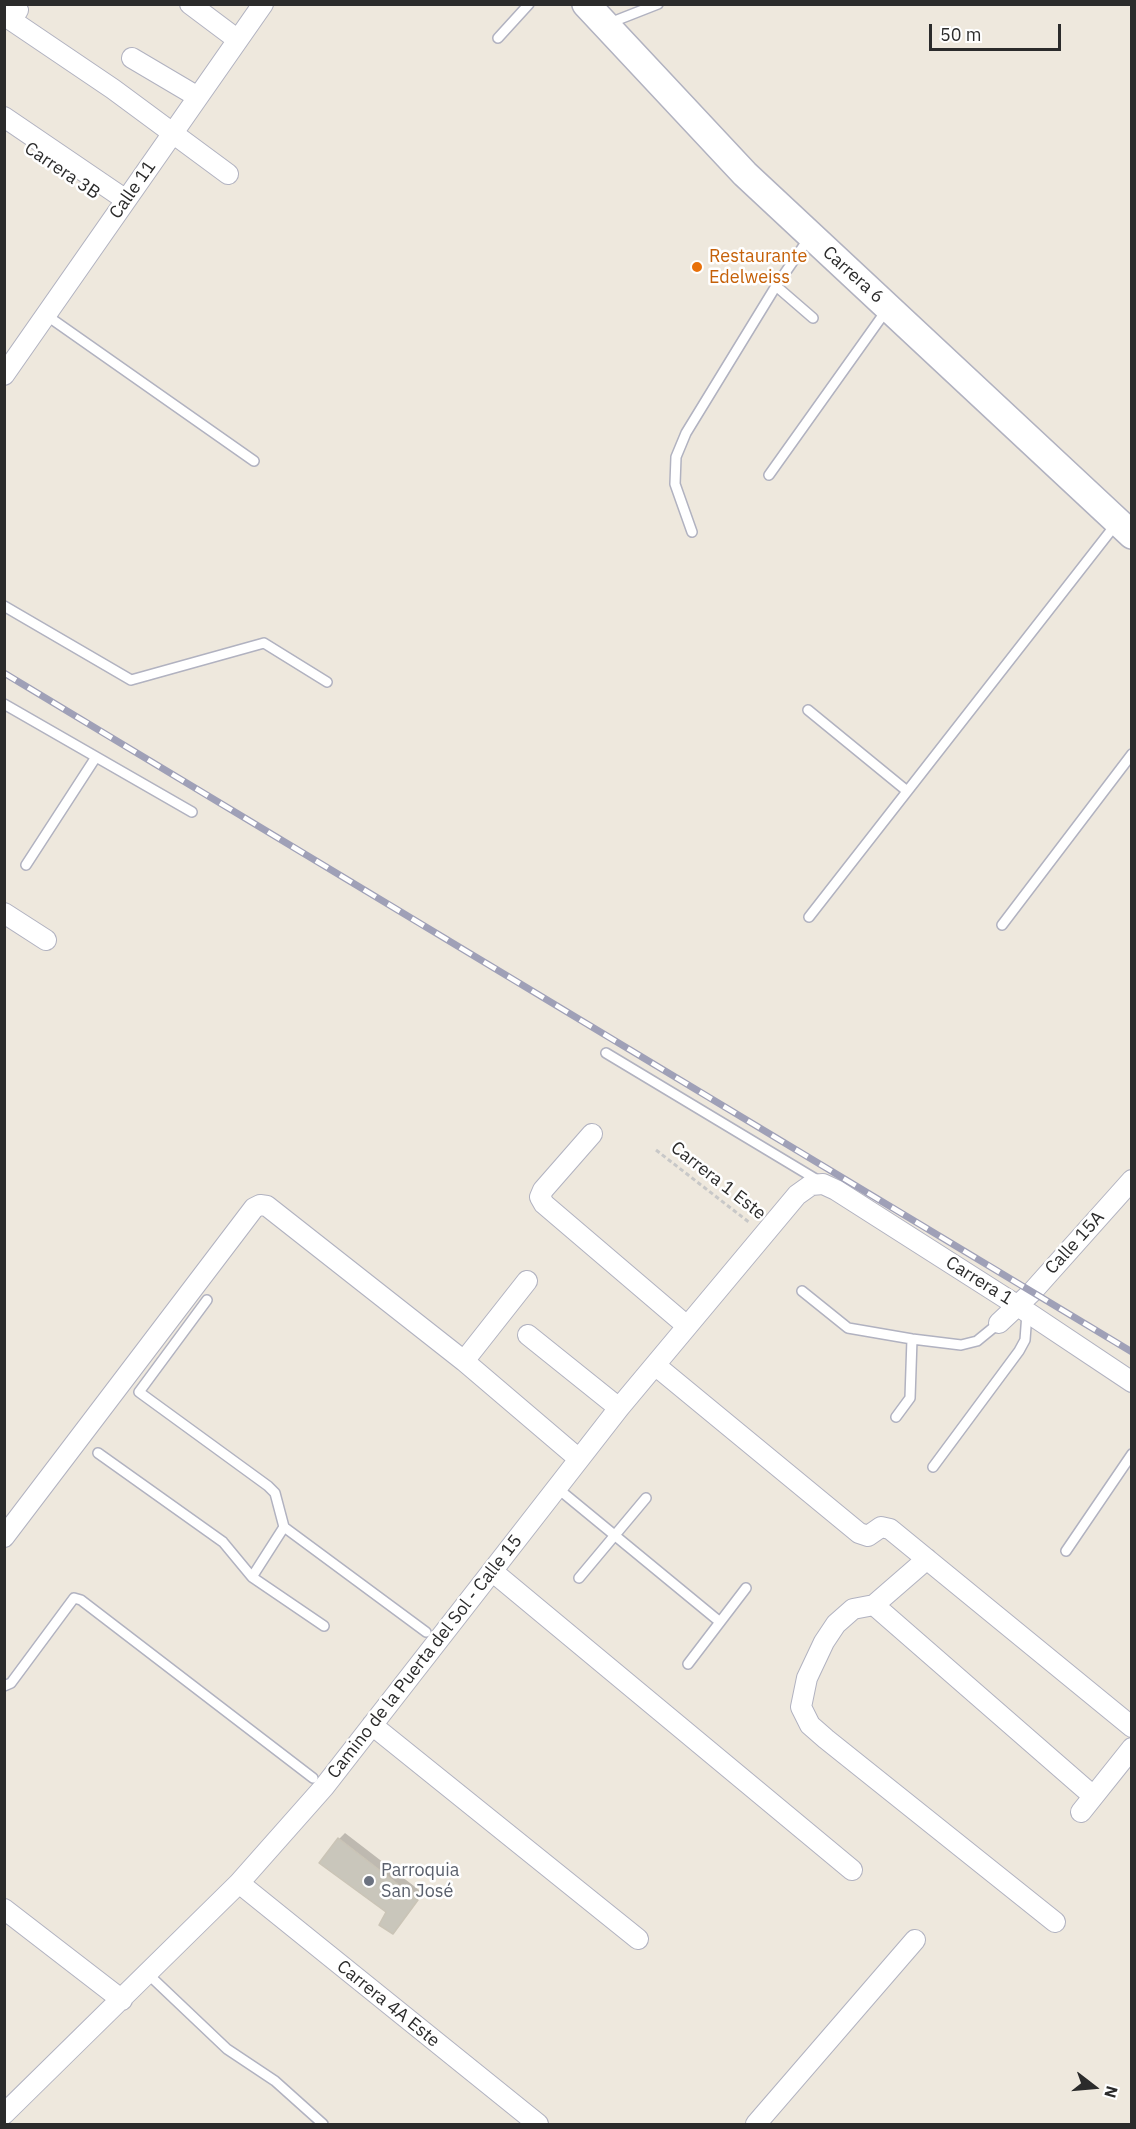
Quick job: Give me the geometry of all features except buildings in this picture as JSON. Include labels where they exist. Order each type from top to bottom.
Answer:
[{"type":"main road","name":"Carrera 6","points":[[594,11],[745,174],[1124,528]]},
{"type":"street","points":[[9,4],[18,10],[11,20],[174,132],[228,174]]},
{"type":"street","points":[[190,4],[238,40]]},
{"type":"street","name":"Calle 11","points":[[4,375],[263,4]]},
{"type":"street","points":[[132,58],[198,97]]},
{"type":"street","points":[[4,117],[123,205]]},
{"type":"street","name":"Carrera 3B","points":[[4,133],[123,205]]},
{"type":"street","points":[[6,916],[46,940]]},
{"type":"street","points":[[592,1134],[543,1190],[540,1197],[544,1203],[687,1326]]},
{"type":"street","name":"Calle 15A","points":[[999,1323],[1022,1309],[1131,1180]]},
{"type":"street","name":"Camino de la Puerta del Sol - Calle 15","points":[[4,2114],[149,1975],[239,1883],[319,1782],[372,1725],[432,1636],[492,1571],[619,1408],[764,1233],[797,1195],[810,1185],[823,1184]]},
{"type":"street","name":"Carrera 1","points":[[823,1184],[1022,1309],[1131,1382]]},
{"type":"street","points":[[4,1537],[254,1208],[260,1205],[267,1206],[464,1361],[579,1459]]},
{"type":"street","points":[[464,1361],[527,1281]]},
{"type":"street","points":[[528,1335],[619,1408]]},
{"type":"street","points":[[655,1365],[860,1533],[868,1536],[885,1526],[1131,1727]]},
{"type":"street","points":[[927,1559],[874,1605],[853,1609],[836,1624],[824,1642],[807,1678],[801,1707],[810,1725],[1055,1922]]},
{"type":"street","points":[[492,1571],[852,1870]]},
{"type":"street","points":[[874,1605],[1092,1796]]},
{"type":"street","points":[[372,1725],[638,1939]]},
{"type":"street","points":[[1081,1812],[1131,1748]]},
{"type":"street","name":"Carrera 4A Este","points":[[239,1883],[538,2124]]},
{"type":"street","points":[[4,1909],[122,2000]]},
{"type":"street","points":[[756,2124],[915,1940]]},
{"type":"lane","points":[[498,38],[530,4]]},
{"type":"lane","points":[[594,11],[658,4]]},
{"type":"lane","points":[[692,532],[675,484],[676,457],[686,433],[776,286],[810,236]]},
{"type":"lane","points":[[776,286],[813,318]]},
{"type":"lane","points":[[769,475],[888,308]]},
{"type":"lane","points":[[46,315],[254,461]]},
{"type":"lane","points":[[809,917],[907,791],[1124,528]]},
{"type":"lane","points":[[4,606],[131,680],[264,643],[327,682]]},
{"type":"lane","points":[[6,708],[192,812]]},
{"type":"lane","points":[[808,710],[907,791]]},
{"type":"lane","points":[[1002,925],[1131,754]]},
{"type":"lane","points":[[26,865],[96,757]]},
{"type":"lane","points":[[606,1053],[823,1184]]},
{"type":"lane","points":[[802,1291],[848,1328],[912,1340],[961,1345],[976,1341],[999,1323]]},
{"type":"lane","points":[[207,1300],[139,1392],[268,1486],[275,1493],[284,1527],[432,1636]]},
{"type":"lane","points":[[933,1467],[1025,1341],[1022,1309]]},
{"type":"lane","points":[[896,1417],[910,1398],[912,1340]]},
{"type":"lane","points":[[98,1453],[223,1542],[252,1577],[324,1626]]},
{"type":"lane","points":[[1066,1551],[1131,1454]]},
{"type":"lane","points":[[556,1487],[720,1622]]},
{"type":"lane","points":[[579,1578],[646,1498]]},
{"type":"lane","points":[[252,1577],[284,1527]]},
{"type":"lane","points":[[688,1664],[746,1588]]},
{"type":"lane","points":[[4,1686],[11,1683],[74,1598],[81,1600],[319,1782]]},
{"type":"lane","points":[[149,1975],[227,2049],[275,2081],[322,2124]]},
{"type":"path","name":"Carrera 1 Este","points":[[656,1150],[764,1233]]},
{"type":"railway","points":[[4,673],[1132,1352]]},
{"type":"place","name":"Restaurante Edelweiss","points":[[697,267]]},
{"type":"place","name":"Parroquia San José","points":[[369,1881]]}]
